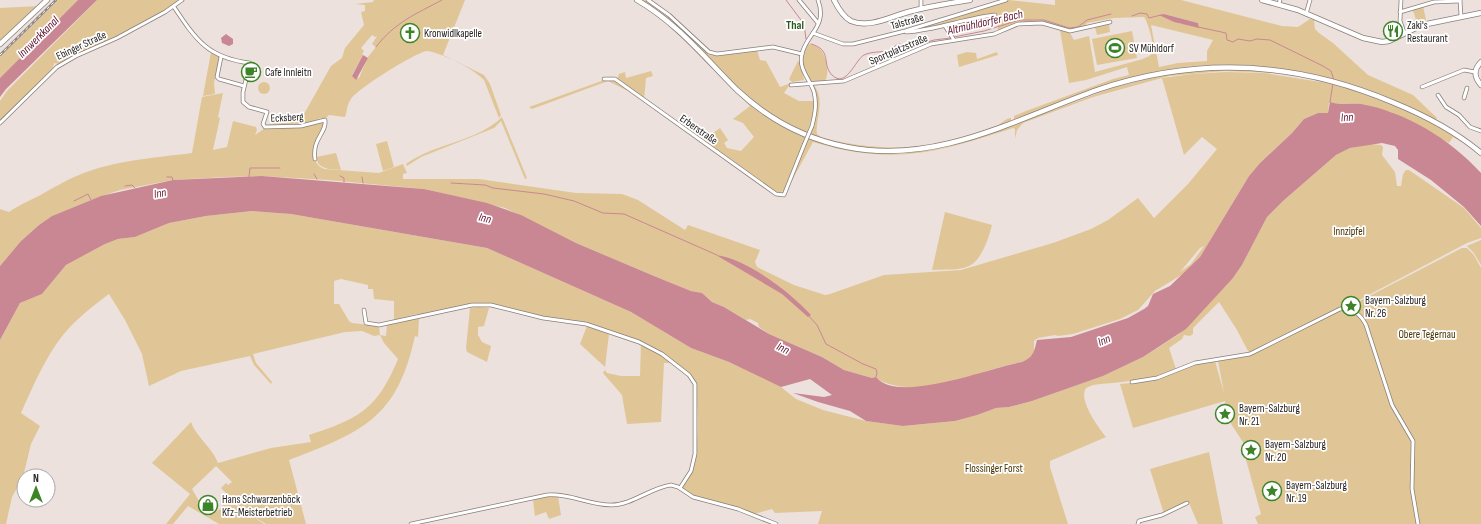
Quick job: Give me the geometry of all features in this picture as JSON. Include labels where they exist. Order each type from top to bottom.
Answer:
[{"type":"main road","points":[[0,44],[47,0]]},
{"type":"main road","points":[[637,0],[662,16],[678,29],[737,90],[765,113],[791,128],[821,141],[864,150],[904,152],[943,146],[992,130],[1116,84],[1154,74],[1185,69],[1221,67],[1284,71],[1336,82],[1390,101],[1443,126],[1481,152]]},
{"type":"main road","points":[[834,0],[844,16],[857,22],[890,19],[908,12],[970,0]]},
{"type":"main road","points":[[1262,0],[1280,2],[1363,38],[1378,42],[1389,41],[1404,32],[1422,25],[1481,13]]},
{"type":"main road","points":[[1481,62],[1477,67],[1475,74],[1481,85]]},
{"type":"street","name":"Ebinger Straße","points":[[0,123],[56,67],[72,58],[117,38],[174,7],[182,0]]},
{"type":"street","points":[[648,0],[679,23],[709,52],[722,53],[773,47],[802,54]]},
{"type":"street","points":[[799,0],[818,23]]},
{"type":"street","points":[[809,82],[803,71],[802,54],[818,23],[821,10],[818,0]]},
{"type":"street","points":[[921,0],[921,9]]},
{"type":"street","name":"Talstraße","points":[[814,33],[843,44],[853,44],[905,31],[1006,0]]},
{"type":"street","points":[[1306,14],[1310,0]]},
{"type":"street","points":[[1401,0],[1400,23],[1404,32]]},
{"type":"street","points":[[1400,12],[1433,1],[1460,0],[1461,16]]},
{"type":"street","points":[[174,7],[194,35],[221,57],[217,77],[219,79],[244,86]]},
{"type":"street","points":[[905,31],[907,32],[945,26],[962,20],[995,15]]},
{"type":"street","name":"Sportplatzstraße","points":[[791,85],[809,82],[844,81],[931,44],[994,34],[1021,23],[1042,23],[1070,31],[1110,22]]},
{"type":"street","points":[[945,26],[954,40]]},
{"type":"street","name":"Ecksberg","points":[[221,57],[250,64],[242,96],[244,104],[266,112],[263,124],[265,127],[301,126],[325,120],[324,128],[315,145],[315,159]]},
{"type":"street","points":[[1422,87],[1464,70],[1475,74]]},
{"type":"street","name":"Erberstraße","points":[[604,79],[615,79],[770,191],[784,195],[812,126],[816,104],[809,82]]},
{"type":"street","points":[[1464,98],[1467,88]]},
{"type":"street","points":[[1438,95],[1446,107],[1459,115],[1470,127],[1481,131]]},
{"type":"street","points":[[364,310],[366,323],[379,325],[426,314],[483,304],[548,319],[586,324],[649,346],[685,372],[695,384],[695,454],[691,471],[680,488]]},
{"type":"street","points":[[1132,382],[1157,378],[1195,363],[1245,355],[1340,309],[1347,309],[1355,312],[1360,316],[1366,326],[1392,405],[1413,441],[1412,489],[1418,524]]},
{"type":"street","points":[[411,524],[546,495],[560,495],[611,505],[624,503],[665,486],[680,488],[693,497],[738,509],[776,524]]},
{"type":"street","points":[[1138,524],[1139,521],[1162,515],[1187,503]]},
{"type":"green space","points":[[58,0],[78,0],[0,78],[0,57]]},
{"type":"green space","points":[[97,0],[180,0],[166,10],[117,37],[59,64],[54,63],[53,68],[0,121],[0,101],[7,91]]},
{"type":"green space","points":[[374,0],[465,0],[443,55],[484,75],[490,84],[501,115],[499,118],[484,80],[473,71],[457,62],[427,51],[399,64],[355,94],[349,103],[345,117],[329,115],[325,119],[320,118],[306,125],[267,127],[265,125],[292,120],[304,114],[331,66],[342,58],[345,48],[364,25],[361,12],[365,11],[365,5],[355,4],[373,2]],"holes":[[[372,35],[375,37],[377,36],[372,44],[376,47],[368,57],[359,78],[352,75],[363,55],[362,54],[364,51],[361,48]]]},
{"type":"green space","points":[[642,0],[649,2],[667,14],[709,55],[718,56],[757,50],[760,60],[766,61],[780,87],[791,83],[784,93],[799,101],[814,101],[814,111],[807,133],[774,115],[750,98],[683,31],[657,9]]},
{"type":"green space","points":[[1009,0],[1055,5],[1055,0],[1181,0],[1282,26],[1298,27],[1310,19],[1314,20],[1315,29],[1319,33],[1333,43],[1368,75],[1413,95],[1437,118],[1436,120],[1402,104],[1331,80],[1258,66],[1220,65],[1183,67],[1129,78],[1014,120],[1014,116],[1026,111],[1113,79],[1129,75],[1127,67],[1086,80],[1069,83],[1060,30],[1070,33],[1074,40],[1089,36],[1095,72],[1143,59],[1151,54],[1153,51],[1152,38],[1144,17],[1114,18],[1087,23],[1085,26],[1072,29],[1047,23],[1029,22],[998,32],[997,13],[909,31],[940,23]],"holes":[[[1164,14],[1198,23],[1181,24],[1160,15]],[[1151,25],[1213,40],[1207,51],[1207,61],[1178,63],[1159,67]]]},
{"type":"green space","points":[[39,6],[0,43],[0,8]]},
{"type":"green space","points":[[1423,6],[1426,20],[1417,23],[1413,10]]},
{"type":"green space","points":[[664,21],[672,26],[748,102],[820,142],[867,152],[899,154],[943,148],[1007,127],[1112,88],[1171,73],[1232,68],[1279,73],[1224,71],[1169,76],[1093,97],[1023,123],[1017,130],[1015,139],[1015,129],[1013,128],[937,150],[891,155],[841,149],[813,142],[784,195],[784,191],[777,193],[770,190],[702,141],[720,128],[728,140],[724,143],[727,148],[741,151],[754,137],[743,123],[733,119],[750,106],[681,36]]},
{"type":"green space","points":[[1109,24],[1110,32],[1097,35],[1095,27]]},
{"type":"green space","name":"SV Mühldorf","points":[[1132,31],[1137,58],[1097,65],[1092,39]]},
{"type":"green space","points":[[809,44],[821,50],[824,56],[827,65],[825,81],[811,81],[805,73],[802,63],[804,52]]},
{"type":"green space","points":[[211,52],[220,57],[214,83],[215,94],[203,96]]},
{"type":"green space","points":[[967,52],[976,53],[977,59],[997,52],[998,55],[959,67],[957,55]]},
{"type":"green space","points":[[798,61],[800,62],[804,80],[792,82],[789,79]]},
{"type":"green space","points":[[651,71],[653,76],[646,78],[644,100],[617,79],[619,74],[625,72],[626,78]]},
{"type":"green space","points":[[1226,72],[1264,73],[1333,84],[1370,95],[1410,111],[1447,131],[1474,149],[1453,137],[1449,143],[1391,112],[1360,104],[1329,103],[1328,113],[1318,113],[1304,119],[1292,133],[1260,163],[1249,176],[1200,257],[1183,274],[1155,291],[1138,310],[1120,319],[1073,334],[1038,338],[1034,341],[1034,354],[1029,359],[1022,362],[1006,365],[939,385],[922,387],[906,387],[889,384],[876,377],[872,378],[844,370],[822,357],[769,334],[759,327],[758,323],[750,319],[746,320],[712,302],[702,293],[691,291],[576,243],[505,208],[424,189],[328,180],[262,176],[173,180],[120,190],[52,216],[21,241],[0,266],[0,209],[9,212],[65,181],[106,166],[135,160],[192,153],[202,97],[223,93],[218,117],[220,118],[213,150],[227,147],[233,121],[256,127],[257,130],[255,135],[265,128],[307,126],[323,121],[324,124],[317,142],[315,155],[319,166],[324,169],[379,173],[403,164],[407,173],[403,174],[403,179],[479,179],[576,193],[622,194],[638,200],[685,230],[688,225],[760,250],[755,262],[757,267],[794,285],[825,295],[884,275],[961,270],[1053,243],[1091,229],[1108,220],[1138,198],[1154,218],[1188,184],[1217,149],[1202,137],[1184,155],[1162,78]],"holes":[[[1204,246],[1191,264],[1180,272],[1200,248]]]},
{"type":"green space","points":[[607,79],[615,80],[628,91],[608,81],[532,109],[529,107]]},
{"type":"green space","points":[[264,82],[268,84],[270,88],[268,92],[264,94],[260,92],[258,88],[260,84]]},
{"type":"green space","points":[[812,84],[819,95],[820,102],[817,134],[822,138],[839,142],[874,147],[908,147],[925,145],[970,135],[998,125],[1009,118],[1011,118],[1011,121],[972,136],[933,146],[886,150],[845,145],[810,135],[816,110]]},
{"type":"green space","points":[[502,117],[527,178],[525,179],[501,121],[494,128],[421,157],[407,166],[406,164],[430,151],[481,132]]},
{"type":"green space","points":[[387,141],[394,167],[383,171],[376,144]]},
{"type":"green space","points":[[1371,144],[1381,145],[1383,147],[1382,155],[1395,172],[1397,186],[1401,186],[1403,174],[1406,170],[1409,170],[1464,208],[1481,228],[1481,238],[1467,243],[1346,307],[1249,353],[1237,330],[1219,302],[1193,328],[1193,334],[1190,336],[1184,335],[1182,339],[1169,348],[1176,369],[1145,379],[1093,385],[1086,388],[1084,393],[1087,406],[1094,420],[1106,437],[1050,461],[1050,467],[1068,524],[818,524],[822,511],[775,513],[772,509],[754,514],[693,497],[680,488],[692,464],[697,440],[697,389],[693,378],[676,365],[664,363],[661,422],[627,424],[622,395],[603,373],[605,370],[607,373],[621,376],[640,376],[641,342],[590,324],[548,319],[489,306],[469,306],[457,310],[417,316],[417,314],[394,320],[394,301],[374,299],[373,289],[368,289],[368,285],[341,279],[334,281],[334,304],[339,304],[349,321],[352,323],[379,326],[380,335],[374,336],[362,331],[345,332],[253,354],[256,363],[272,382],[271,384],[254,365],[250,356],[181,371],[149,386],[142,354],[125,320],[109,294],[79,318],[63,335],[45,363],[35,383],[21,413],[40,426],[31,444],[25,468],[16,468],[16,490],[12,497],[6,524],[0,524],[0,340],[20,303],[42,294],[66,265],[105,244],[118,239],[135,237],[169,223],[206,216],[252,211],[291,214],[487,248],[631,312],[691,348],[729,362],[768,379],[796,399],[823,410],[866,421],[904,426],[955,421],[996,408],[1009,407],[1032,401],[1103,376],[1143,357],[1179,334],[1233,278],[1242,265],[1267,217],[1283,201],[1336,155],[1350,148]]},
{"type":"green space","points":[[336,153],[341,170],[322,167],[317,161],[316,157]]},
{"type":"green space","points":[[945,212],[992,225],[989,236],[978,259],[965,268],[932,270]]},
{"type":"green space","points":[[1481,240],[1481,265],[1474,253],[1467,246]]},
{"type":"green space","name":"Obere Tegernau","points":[[1462,248],[1467,248],[1474,255],[1481,268],[1481,524],[1419,524],[1413,489],[1414,444],[1395,411],[1363,317],[1351,308],[1352,305]]},
{"type":"green space","points":[[470,308],[489,308],[484,326],[478,327],[478,335],[482,342],[491,346],[487,362],[467,352],[466,348]]},
{"type":"green space","points":[[1341,310],[1349,311],[1355,314],[1365,326],[1392,407],[1412,443],[1411,488],[1417,524],[1258,524],[1255,517],[1261,514],[1243,449],[1246,447],[1226,416],[1225,401],[1133,428],[1120,384],[1152,381],[1190,365],[1215,361],[1224,393],[1218,361],[1250,355]]},
{"type":"green space","points":[[423,316],[419,319],[418,337],[415,336],[407,364],[398,386],[386,404],[373,419],[337,440],[289,460],[306,524],[266,524],[251,515],[264,524],[219,524],[188,506],[173,524],[166,524],[190,494],[152,463],[191,422],[196,432],[212,452],[218,463],[271,448],[311,442],[309,435],[341,424],[353,417],[374,401],[382,390],[398,359],[384,343],[380,335],[386,336],[387,324],[415,318],[416,320],[416,318]],"holes":[[[216,466],[232,482],[228,485],[226,483],[221,488],[247,512],[240,507],[229,503],[223,503],[222,508],[208,516],[192,489]]]},
{"type":"green space","points":[[587,326],[609,334],[605,367],[580,344]]},
{"type":"green space","points":[[1209,452],[1223,524],[1198,524],[1189,503],[1164,514],[1150,469]]},
{"type":"green space","points":[[547,496],[558,496],[561,515],[549,519],[546,512],[535,516],[533,500]]},
{"type":"water","points":[[78,0],[97,0],[6,89],[0,97],[0,78]]},
{"type":"water","points":[[1164,14],[1198,23],[1199,28],[1174,22],[1159,15]]},
{"type":"water","points":[[226,34],[233,39],[233,44],[229,46],[222,43],[221,38]]},
{"type":"water","points":[[363,55],[368,58],[356,80],[352,76]]},
{"type":"water","name":"Inn","points":[[1330,102],[1361,104],[1394,113],[1411,120],[1456,149],[1481,173],[1481,226],[1464,207],[1431,180],[1398,159],[1398,150],[1395,146],[1382,143],[1350,148],[1336,155],[1283,201],[1267,217],[1242,265],[1233,278],[1186,329],[1143,357],[1103,376],[1032,401],[1009,407],[996,408],[955,421],[903,426],[866,421],[850,411],[793,393],[824,397],[832,395],[810,379],[781,387],[729,362],[691,348],[631,312],[487,248],[291,214],[252,211],[206,216],[169,223],[135,237],[118,239],[105,244],[66,265],[42,294],[20,303],[0,340],[0,266],[21,241],[52,216],[101,196],[173,180],[262,176],[424,189],[487,203],[521,215],[576,243],[654,276],[691,291],[702,293],[712,302],[724,307],[769,334],[822,357],[844,370],[872,378],[876,377],[887,385],[904,387],[924,386],[946,382],[1022,362],[1031,356],[1037,340],[1071,337],[1128,318],[1144,309],[1148,306],[1153,294],[1170,286],[1200,257],[1249,176],[1260,163],[1292,133],[1304,119],[1318,113],[1328,113]]},
{"type":"water","points":[[716,255],[741,263],[767,278],[792,296],[811,315],[808,317],[782,294]]},
{"type":"waterway","name":"Altmühldorfer Bach","points":[[376,47],[383,38],[406,19],[442,0]]},
{"type":"waterway","name":"Altmühldorfer Bach","points":[[786,0],[804,24],[806,39]]},
{"type":"waterway","name":"Altmühldorfer Bach","points":[[1132,16],[1140,13],[1147,14],[1149,18],[1161,15]]},
{"type":"waterway","name":"Altmühldorfer Bach","points":[[954,37],[984,31],[1019,20],[1044,20],[1069,28],[1078,27],[1087,20],[1111,14]]},
{"type":"waterway","name":"Altmühldorfer Bach","points":[[1198,27],[1226,33],[1227,40],[1233,42],[1238,39],[1250,41],[1257,39],[1270,40],[1323,66],[1331,71],[1334,80]]},
{"type":"waterway","name":"Altmühldorfer Bach","points":[[811,44],[822,50],[826,58],[827,66],[832,75],[837,78],[842,78],[850,72],[864,55],[889,50],[899,44],[911,47],[934,40],[951,38]]},
{"type":"waterway","name":"Altmühldorfer Bach","points":[[1330,102],[1333,83]]},
{"type":"waterway","points":[[249,177],[250,168],[280,168]]},
{"type":"waterway","points":[[314,174],[317,179]]},
{"type":"waterway","points":[[340,176],[344,178],[344,182]]},
{"type":"waterway","points":[[167,177],[172,177],[173,180]]},
{"type":"waterway","points":[[362,177],[363,183]]},
{"type":"waterway","points":[[451,183],[485,185],[493,188],[544,194],[574,201],[603,213],[624,214],[717,255]]},
{"type":"waterway","points":[[125,186],[132,185],[135,188]]},
{"type":"waterway","points":[[74,201],[88,194],[91,200]]},
{"type":"waterway","points":[[808,315],[817,325],[826,344],[863,364],[876,369],[876,377]]},
{"type":"railway","points":[[0,55],[56,0]]},
{"type":"place","name":"Zaki's Restaurant","points":[[1393,31]]},
{"type":"place","name":"Kronwidlkapelle","points":[[410,33]]},
{"type":"place","name":"SV Mühldorf","points":[[1115,48]]},
{"type":"place","name":"Cafe Innleitn","points":[[251,72]]},
{"type":"place","name":"Bayern-Salzburg Nr. 26","points":[[1351,306]]},
{"type":"place","name":"Bayern-Salzburg Nr. 21","points":[[1225,414]]},
{"type":"place","name":"Bayern-Salzburg Nr. 20","points":[[1251,450]]},
{"type":"place","name":"Bayern-Salzburg Nr. 19","points":[[1272,491]]},
{"type":"place","name":"Hans Schwarzenböck Kfz-Meisterbetrieb","points":[[208,505]]},
{"type":"district","name":"Thal","points":[[795,25]]},
{"type":"water label","name":"Innwerkkanal","points":[[38,37]]},
{"type":"park label","name":"Innzipfel","points":[[1349,231]]},
{"type":"park label","name":"Flossinger Forst","points":[[994,468]]}]
